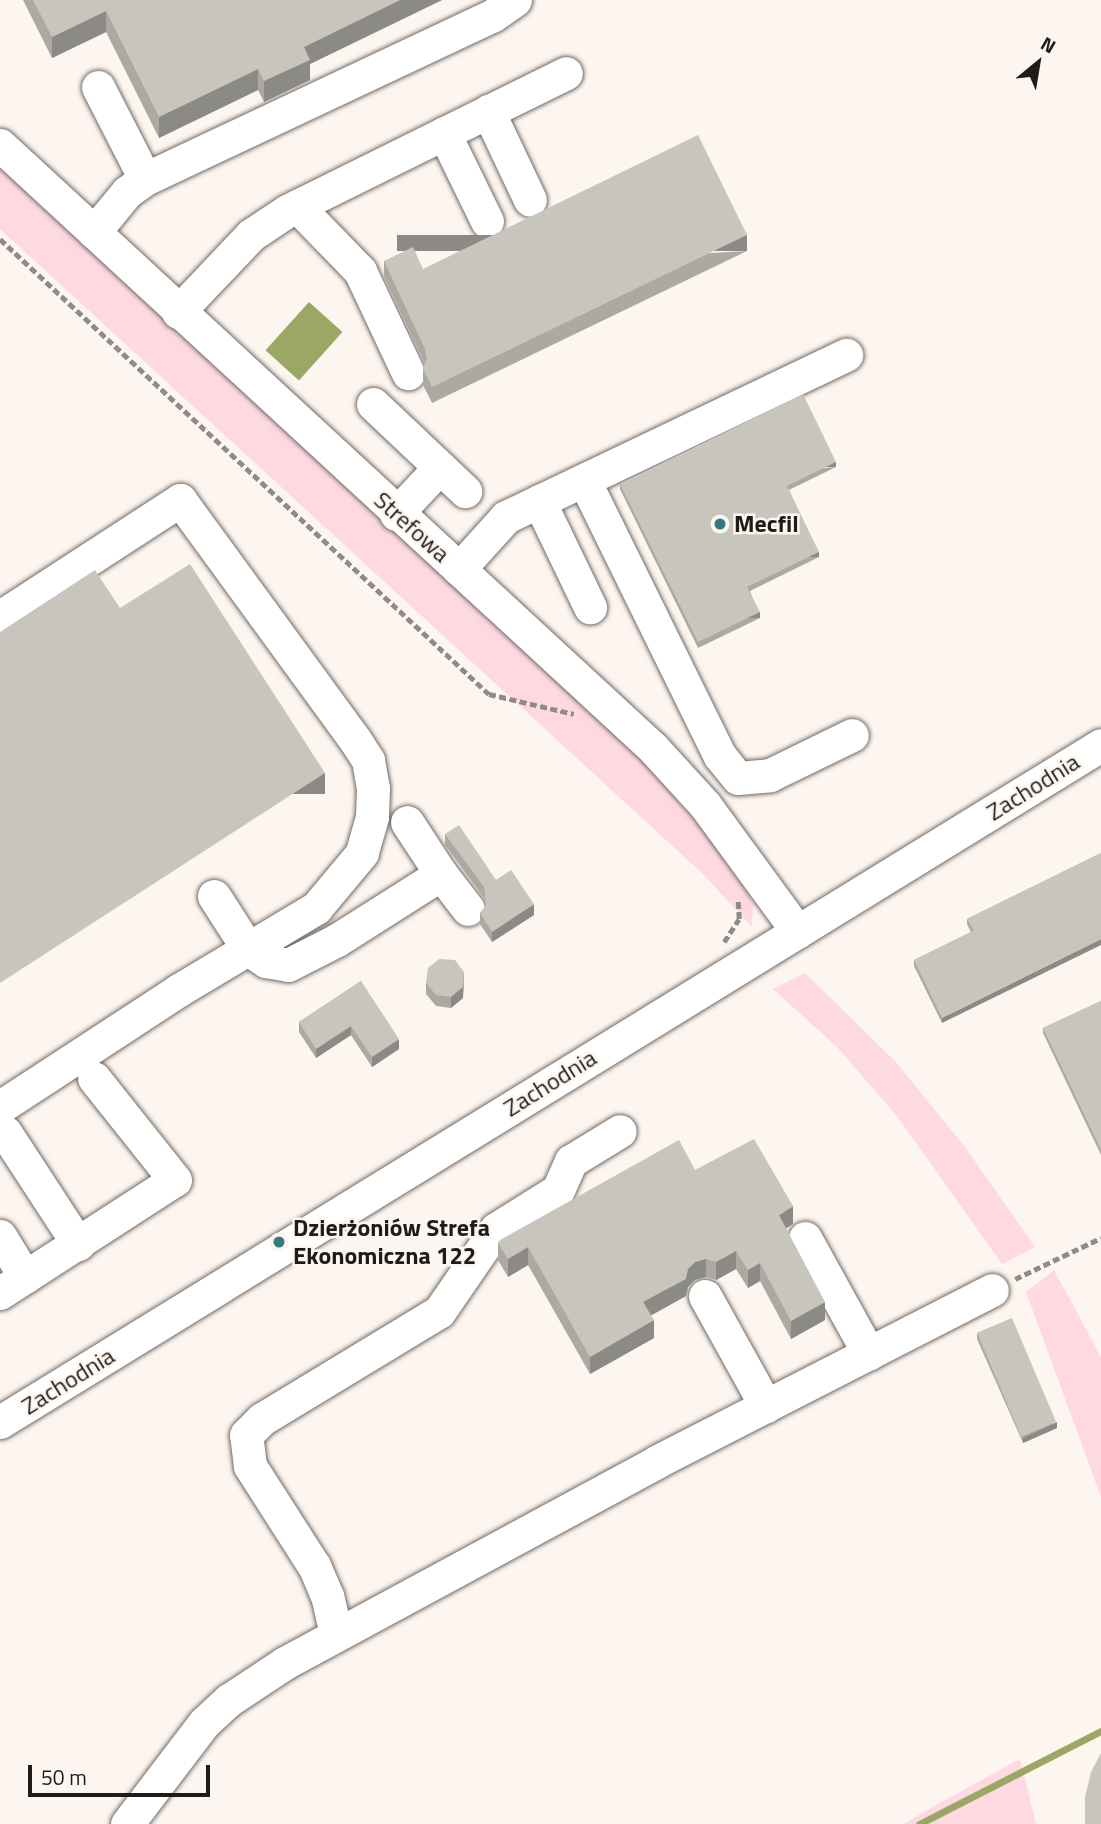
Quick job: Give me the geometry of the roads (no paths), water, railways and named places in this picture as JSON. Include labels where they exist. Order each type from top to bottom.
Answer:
[{"type":"street","points":[[94,232],[127,192],[145,179],[492,16],[515,0]]},
{"type":"street","points":[[178,312],[251,234],[297,206],[566,73]]},
{"type":"street","points":[[98,87],[145,179]]},
{"type":"street","points":[[488,111],[530,200]]},
{"type":"street","points":[[444,133],[487,221]]},
{"type":"street","name":"Strefowa","points":[[0,145],[396,514],[653,748],[705,805],[798,932]]},
{"type":"street","points":[[297,206],[360,271],[408,373]]},
{"type":"street","points":[[459,569],[506,517],[846,355]]},
{"type":"street","points":[[373,404],[465,491]]},
{"type":"street","points":[[396,514],[440,467]]},
{"type":"street","points":[[584,480],[720,757],[738,779],[770,775],[852,735]]},
{"type":"street","points":[[0,617],[180,500],[281,634],[368,760],[373,788],[372,817],[362,853],[316,908],[248,948],[3,1119],[78,1244]]},
{"type":"street","points":[[539,501],[590,607]]},
{"type":"street","name":"Zachodnia","points":[[0,1422],[1101,745]]},
{"type":"street","points":[[407,822],[468,909]]},
{"type":"street","points":[[214,896],[248,948],[265,961],[288,965],[337,940],[441,874]]},
{"type":"street","points":[[0,1236],[13,1285],[175,1180],[94,1078]]},
{"type":"street","points":[[336,1634],[327,1596],[314,1566],[250,1466],[247,1435],[262,1419],[439,1312],[496,1229],[558,1190],[571,1161],[620,1131]]},
{"type":"street","points":[[805,1238],[869,1354]]},
{"type":"street","points":[[127,1824],[204,1723],[256,1680],[336,1634],[766,1406],[992,1290]]},
{"type":"street","points":[[705,1296],[766,1406]]},
{"type":"waterway","points":[[919,1824],[1101,1731]]},
{"type":"place","name":"Mecfil","points":[[720,524]]},
{"type":"place","name":"Dzierżoniów Strefa Ekonomiczna 122","points":[[279,1242]]}]
